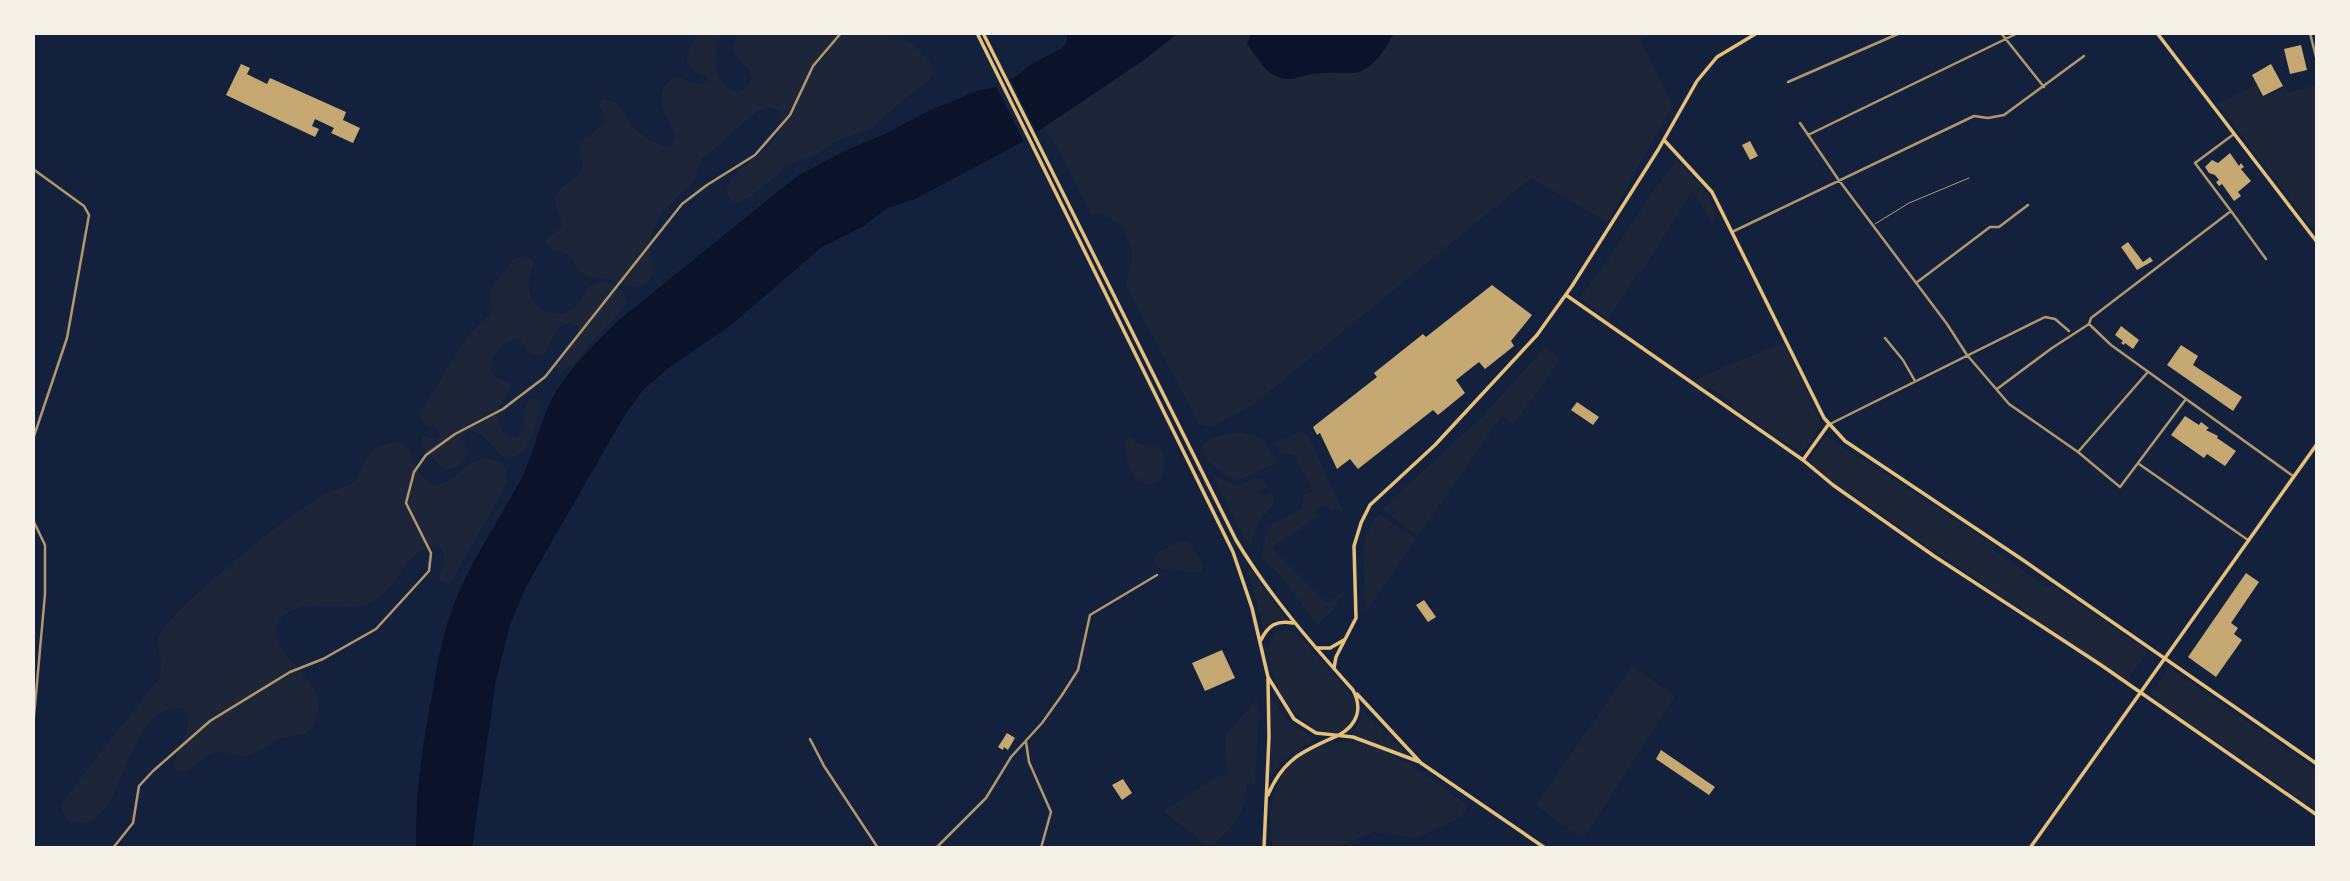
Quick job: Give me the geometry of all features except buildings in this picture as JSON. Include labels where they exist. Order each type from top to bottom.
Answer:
[{"type":"main road","points":[[983,33],[1233,552],[1244,580],[1268,677],[1269,737],[1264,848]]},
{"type":"main road","points":[[1334,668],[1336,657],[1356,618],[1354,545],[1370,505],[1435,445],[1537,335],[1566,295],[1706,69],[1717,57],[1757,33]]},
{"type":"main road","points":[[2157,33],[2317,242]]},
{"type":"main road","points":[[977,34],[1236,540],[1254,570],[1316,649],[1420,762],[1545,848]]},
{"type":"main road","points":[[1664,140],[1712,192],[1828,425],[1875,463],[2020,558],[2317,764]]},
{"type":"main road","points":[[1566,295],[1803,460],[1833,485],[1934,556],[2058,636],[2317,815]]},
{"type":"main road","points":[[1803,460],[1828,425]]},
{"type":"main road","points":[[2030,848],[2317,444]]},
{"type":"main road","points":[[1261,642],[1269,626],[1287,622],[1295,624]]},
{"type":"main road","points":[[1316,649],[1330,649],[1346,638]]},
{"type":"main road","points":[[1268,677],[1294,719],[1316,733],[1353,737],[1420,762]]},
{"type":"main road","points":[[1266,800],[1282,768],[1300,753],[1347,730],[1357,715],[1358,700],[1353,690]]},
{"type":"street","points":[[113,848],[133,823],[139,786],[210,721],[290,672],[323,659],[376,629],[429,571],[431,553],[405,503],[414,472],[426,455],[456,434],[503,409],[545,377],[681,204],[755,155],[790,115],[813,66],[841,33]]},
{"type":"street","points":[[1788,82],[1900,33]]},
{"type":"street","points":[[2001,33],[2044,87]]},
{"type":"street","points":[[1808,135],[2018,33]]},
{"type":"street","points":[[2310,33],[2315,42],[2317,61]]},
{"type":"street","points":[[1732,232],[1974,116],[2004,116],[2084,56]]},
{"type":"street","points":[[1800,123],[1838,180],[1968,355],[2009,404],[2120,487],[2186,399]]},
{"type":"street","points":[[2234,134],[2195,163],[2266,259]]},
{"type":"street","points":[[33,169],[84,206],[89,215],[67,338],[33,439]]},
{"type":"street","points":[[1916,283],[1990,227],[1998,227],[2028,205]]},
{"type":"street","points":[[1997,389],[2089,324],[2091,318],[2231,211]]},
{"type":"street","points":[[1828,425],[2045,317],[2055,319],[2069,331]]},
{"type":"street","points":[[2089,324],[2111,345],[2294,476]]},
{"type":"street","points":[[1885,338],[1903,360],[1915,381]]},
{"type":"street","points":[[2078,453],[2148,372]]},
{"type":"street","points":[[2312,450],[2317,454]]},
{"type":"street","points":[[2139,464],[2248,540]]},
{"type":"street","points":[[33,520],[45,545],[45,594],[33,727]]},
{"type":"street","points":[[936,848],[986,798],[1011,757],[1042,723],[1078,670],[1090,615],[1157,575]]},
{"type":"street","points":[[810,739],[824,766],[878,848]]},
{"type":"street","points":[[1026,741],[1029,762],[1051,812],[1041,848]]},
{"type":"lane","points":[[1873,225],[1909,203],[1969,178]]},
{"type":"shaded area","points":[[698,33],[721,33],[716,51],[716,67],[722,81],[737,92],[745,90],[752,78],[734,53],[733,48],[740,33],[868,33],[903,40],[915,45],[928,60],[932,76],[872,127],[788,165],[752,196],[735,204],[728,196],[732,178],[773,142],[780,127],[780,111],[770,107],[757,111],[702,159],[693,182],[662,212],[652,231],[650,254],[654,269],[650,280],[633,286],[587,276],[570,255],[550,249],[546,243],[561,227],[555,202],[556,194],[581,171],[580,143],[604,124],[599,105],[602,100],[618,105],[630,124],[645,136],[664,147],[672,146],[675,136],[662,104],[663,89],[676,77],[696,84],[708,82],[707,75],[691,68],[687,63],[688,53]]},
{"type":"shaded area","points":[[1068,33],[1178,33],[1144,60],[1022,142],[915,199],[886,209],[864,226],[822,247],[731,325],[667,369],[643,390],[623,418],[543,557],[511,622],[496,680],[472,848],[416,848],[422,752],[448,621],[471,567],[525,471],[551,401],[572,369],[619,320],[796,177],[928,111],[980,90],[996,87],[1015,77],[1030,65],[1062,48]]},
{"type":"shaded area","points":[[1178,33],[1652,33],[1640,41],[1673,105],[1607,222],[1531,178],[1253,405],[1212,427],[1199,424],[1126,286],[1133,253],[1123,227],[1102,213],[1092,215],[1054,141],[1043,127],[1144,60]]},
{"type":"shaded area","points":[[1251,33],[1394,33],[1382,53],[1365,69],[1351,73],[1318,73],[1290,79],[1271,74],[1263,67],[1247,44]]},
{"type":"shaded area","points":[[2256,85],[2263,98],[2285,87],[2288,93],[2317,85],[2317,235],[2218,104]]},
{"type":"shaded area","points":[[1677,160],[1710,199],[1714,216],[1712,224],[1693,191],[1643,269],[1637,273],[1607,318],[1579,298]]},
{"type":"shaded area","points":[[521,256],[530,257],[533,263],[529,289],[535,303],[546,311],[567,312],[577,305],[591,286],[599,282],[615,286],[627,303],[573,364],[561,373],[557,372],[556,367],[576,335],[578,328],[573,323],[558,330],[541,356],[530,354],[519,338],[502,346],[496,352],[491,367],[493,374],[510,382],[512,386],[499,412],[500,425],[509,438],[517,437],[523,430],[527,403],[530,399],[538,399],[541,404],[532,438],[522,452],[507,458],[480,434],[468,431],[462,438],[467,457],[454,468],[444,470],[421,445],[425,436],[435,440],[440,437],[438,430],[421,421],[420,412],[469,334],[491,314],[490,290],[512,261]]},
{"type":"shaded area","points":[[1783,343],[1820,420],[1818,429],[1799,452],[1733,407],[1733,403],[1693,380]]},
{"type":"shaded area","points":[[1545,347],[1560,360],[1514,424],[1502,416],[1418,536],[1382,509],[1483,416]]},
{"type":"shaded area","points":[[1301,431],[1308,435],[1344,513],[1339,509],[1333,511],[1326,504],[1315,511],[1317,517],[1271,548],[1326,603],[1347,589],[1333,610],[1317,625],[1278,573],[1261,557],[1268,526],[1303,508],[1303,496],[1313,490],[1294,455],[1281,453],[1276,445],[1276,442]]},
{"type":"shaded area","points":[[1241,432],[1260,437],[1276,459],[1274,464],[1237,481],[1210,462],[1202,450],[1204,444],[1212,438]]},
{"type":"shaded area","points":[[1131,438],[1136,443],[1160,446],[1162,449],[1163,476],[1150,485],[1138,480],[1130,468],[1125,446],[1126,439]]},
{"type":"shaded area","points":[[1824,438],[1829,438],[1992,544],[1991,548],[2046,587],[2052,585],[2148,651],[2127,681],[1813,468],[1811,458]]},
{"type":"shaded area","points":[[395,442],[408,448],[420,474],[435,486],[477,461],[495,461],[506,468],[507,484],[452,580],[447,583],[439,580],[444,557],[437,545],[416,554],[387,591],[368,604],[344,607],[306,606],[285,615],[276,625],[278,640],[314,690],[319,703],[317,717],[306,733],[279,739],[251,755],[218,752],[182,771],[176,770],[173,765],[187,728],[187,715],[184,709],[163,711],[148,725],[135,746],[114,794],[102,812],[87,822],[67,819],[61,807],[65,798],[160,677],[157,640],[176,614],[280,525],[325,494],[351,484],[374,449]]},
{"type":"shaded area","points":[[1212,474],[1237,486],[1256,478],[1263,479],[1267,486],[1260,491],[1263,497],[1271,493],[1274,497],[1274,504],[1258,522],[1251,546],[1244,538]]},
{"type":"shaded area","points":[[1378,514],[1416,539],[1366,612],[1363,556],[1366,535]]},
{"type":"shaded area","points":[[1180,541],[1190,542],[1203,566],[1201,573],[1162,570],[1156,566],[1154,559],[1157,553]]},
{"type":"shaded area","points":[[1250,569],[1286,618],[1274,621],[1264,629],[1248,571]]},
{"type":"shaded area","points":[[1285,629],[1295,632],[1354,698],[1353,718],[1340,732],[1322,731],[1304,721],[1289,706],[1278,687],[1270,667],[1268,649],[1273,636]]},
{"type":"shaded area","points":[[1632,666],[1675,696],[1583,839],[1536,805]]},
{"type":"shaded area","points":[[2169,668],[2317,770],[2317,811],[2149,695]]},
{"type":"shaded area","points":[[1270,696],[1287,721],[1316,740],[1289,756],[1269,780],[1272,737]]},
{"type":"shaded area","points":[[1257,699],[1259,714],[1255,784],[1246,783],[1244,803],[1237,820],[1210,848],[1163,811],[1218,776],[1227,775],[1225,736]]},
{"type":"shaded area","points":[[1362,711],[1409,756],[1352,734]]},
{"type":"shaded area","points":[[1346,741],[1379,749],[1395,757],[1469,806],[1460,818],[1415,838],[1373,832],[1336,848],[1272,848],[1272,807],[1275,790],[1282,775],[1306,753],[1324,745]]},
{"type":"pier","points":[[1009,77],[1038,135],[1025,144],[995,84]]}]
